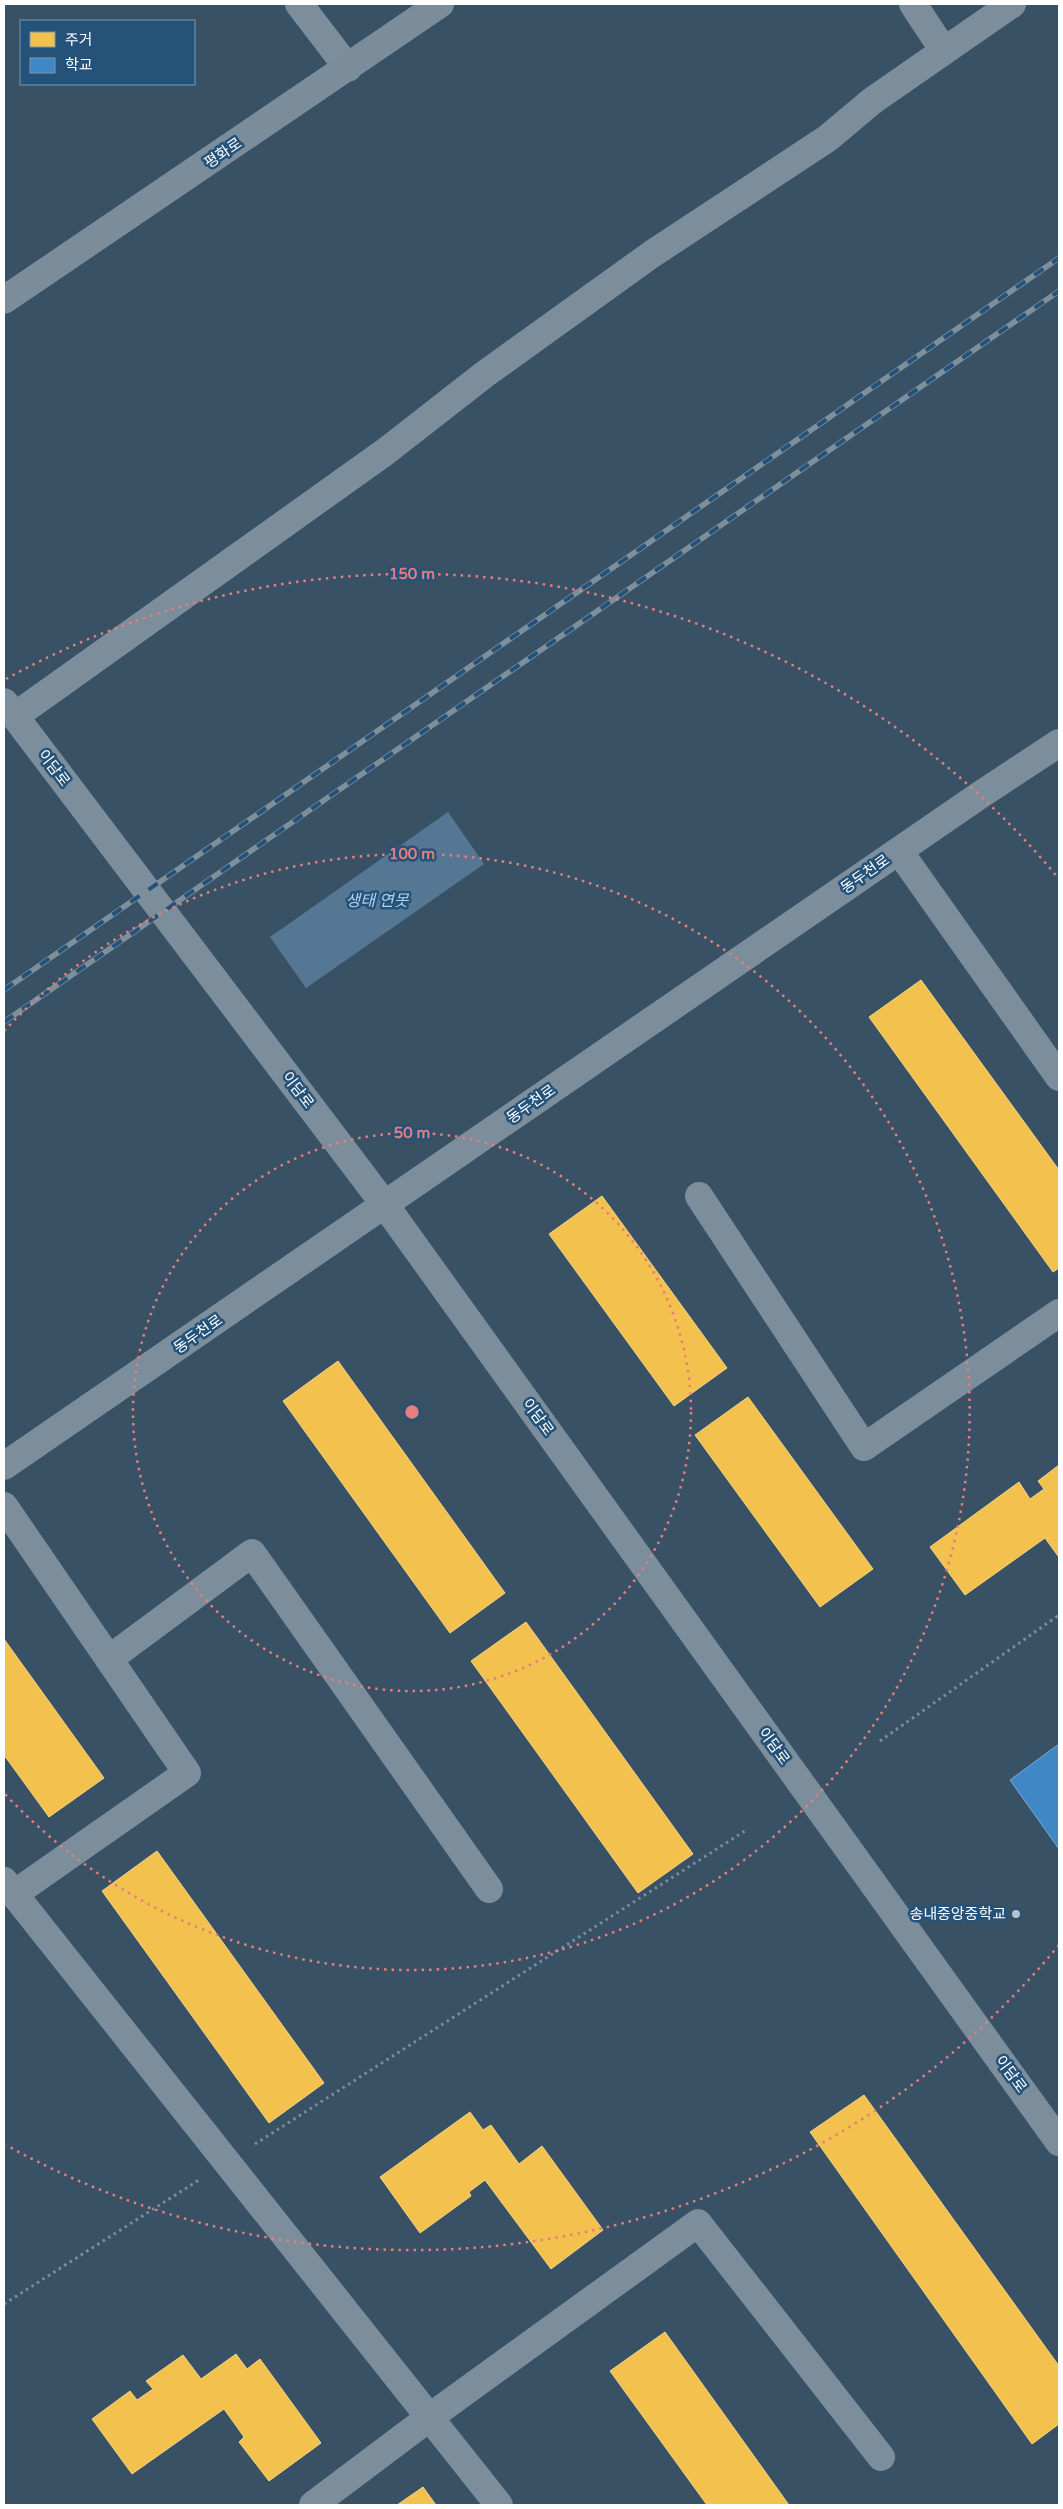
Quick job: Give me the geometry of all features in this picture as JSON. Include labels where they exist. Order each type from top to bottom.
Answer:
[{"type":"main road","name":"평화로","points":[[4,300],[440,4]]},
{"type":"street","points":[[299,4],[348,68]]},
{"type":"street","points":[[913,4],[944,51]]},
{"type":"street","points":[[9,709],[385,452],[484,374],[612,282],[828,138],[872,101],[1012,4]]},
{"type":"street","name":"이담로","points":[[9,709],[385,1205],[1059,2142]]},
{"type":"street","name":"동두천로","points":[[4,1466],[1059,743]]},
{"type":"street","points":[[899,851],[1059,1077]]},
{"type":"street","points":[[699,1196],[864,1447],[1059,1313]]},
{"type":"street","points":[[4,1506],[187,1773],[9,1888],[499,2505]]},
{"type":"street","points":[[109,1659],[252,1553],[489,1889]]},
{"type":"street","points":[[313,2505],[430,2417],[698,2223],[881,2457]]},
{"type":"path","points":[[880,1741],[1059,1614]]},
{"type":"path","points":[[4,2304],[748,1829]]},
{"type":"water","name":"생태 연못","points":[[448,812],[484,864],[306,988],[270,937]]},
{"type":"building: 주거","points":[[921,980],[1059,1170],[1059,1268],[1053,1272],[869,1017]]},
{"type":"building: 주거","points":[[602,1196],[727,1368],[674,1406],[549,1234]]},
{"type":"building: 주거","points":[[338,1361],[505,1593],[450,1633],[283,1401]]},
{"type":"building: 주거","points":[[748,1397],[873,1569],[820,1607],[695,1435]]},
{"type":"building: 주거","points":[[1059,1465],[1059,1555],[1045,1538],[965,1595],[930,1547],[1019,1482],[1030,1499],[1044,1489],[1038,1481]]},
{"type":"building: 주거","points":[[526,1622],[693,1854],[638,1893],[471,1661]]},
{"type":"building: 주거","points":[[4,1639],[104,1778],[49,1817],[4,1755]]},
{"type":"building: 주거","points":[[157,1851],[324,2083],[269,2123],[102,1891]]},
{"type":"building: 주거","points":[[864,2095],[1059,2366],[1059,2424],[1032,2444],[810,2132]]},
{"type":"building: 주거","points":[[470,2112],[483,2130],[491,2125],[519,2164],[542,2146],[603,2230],[551,2269],[485,2180],[469,2192],[471,2196],[420,2233],[380,2177]]},
{"type":"building: 주거","points":[[665,2332],[789,2505],[707,2505],[610,2371]]},
{"type":"building: 주거","points":[[236,2354],[247,2369],[260,2359],[321,2443],[269,2481],[239,2442],[244,2437],[224,2409],[132,2474],[92,2419],[130,2391],[137,2400],[153,2389],[146,2381],[183,2355],[201,2379]]},
{"type":"building: 주거","points":[[423,2487],[436,2505],[397,2505]]},
{"type":"building: 학교","points":[[1059,1744],[1059,1849],[1010,1780]]},
{"type":"railway","points":[[4,990],[1059,258]]},
{"type":"railway","points":[[4,1022],[1059,291]]},
{"type":"place","name":"송내중앙중학교","points":[[1016,1914]]}]
